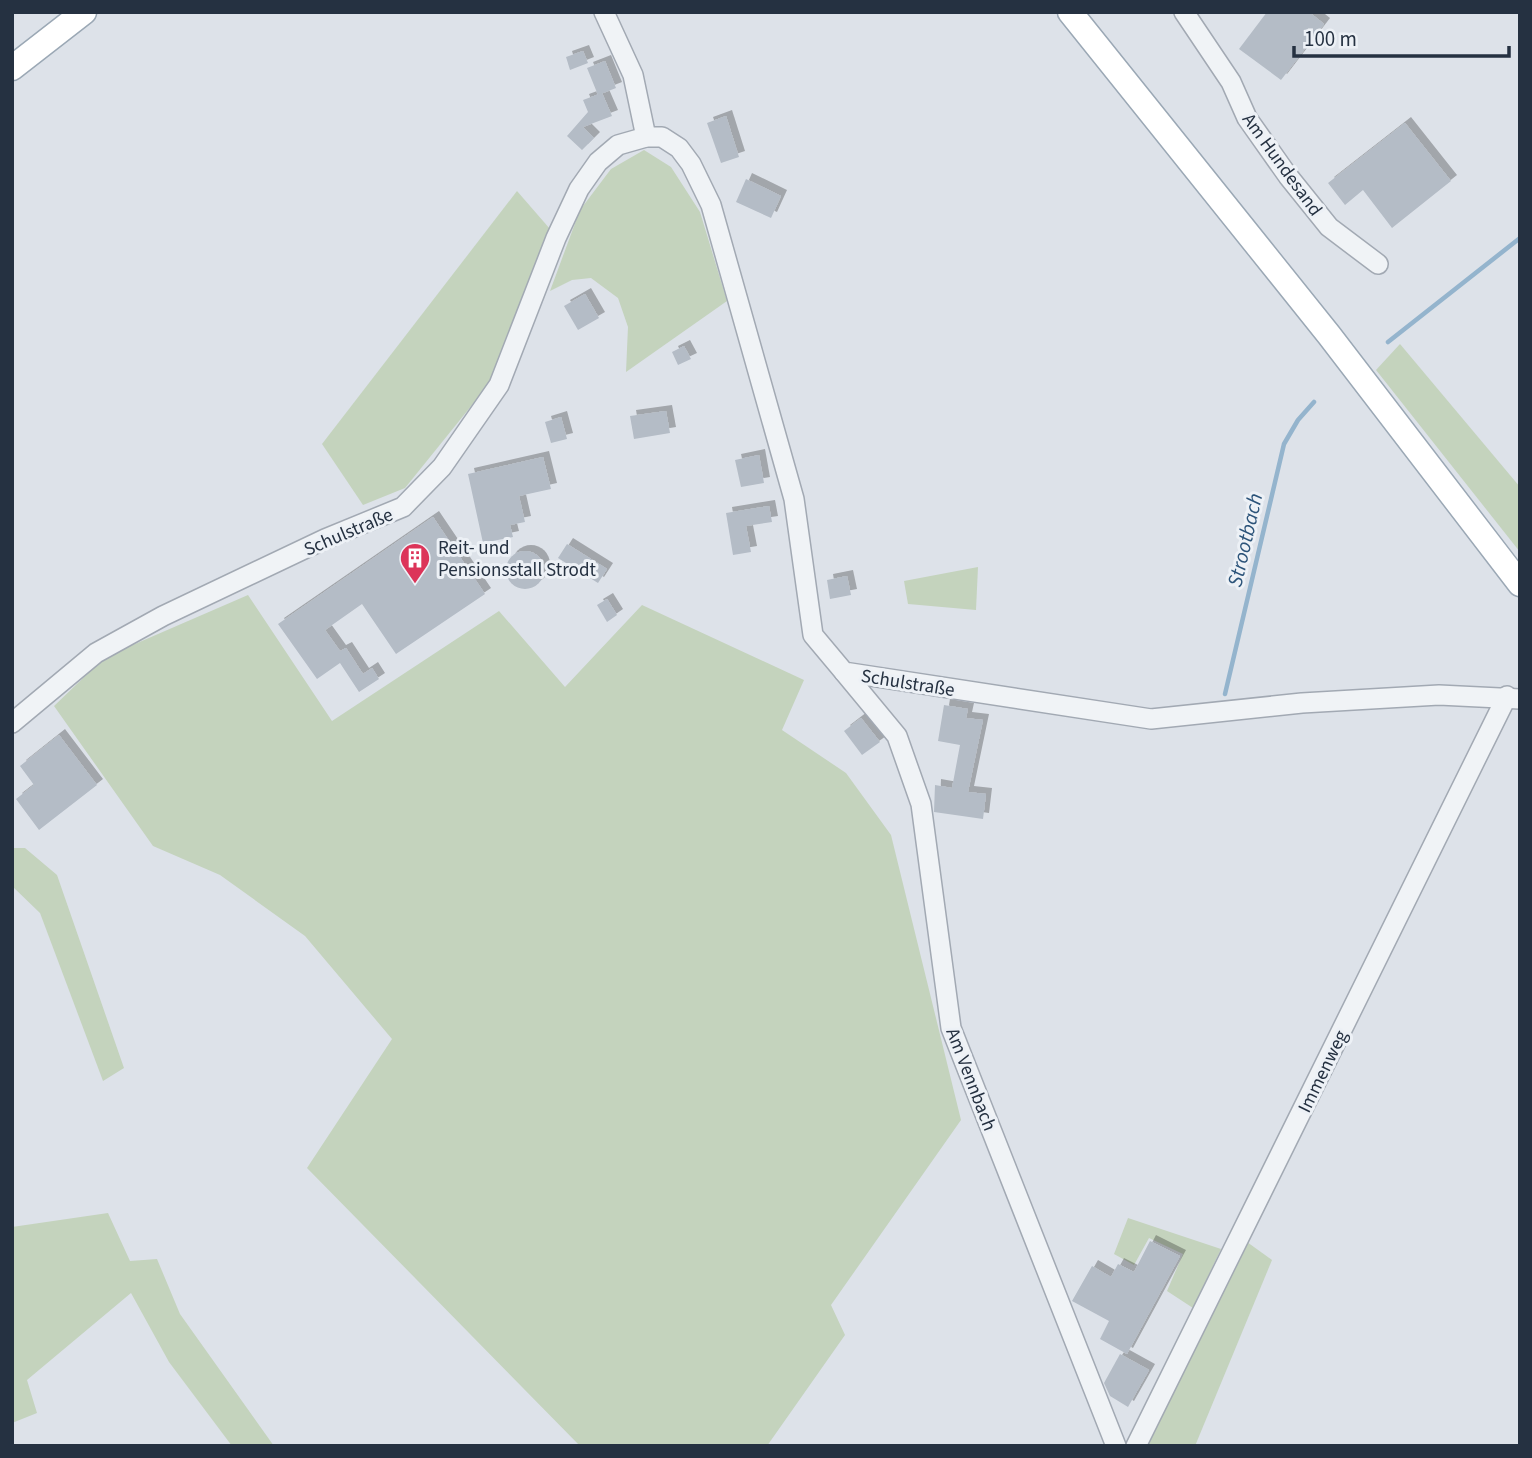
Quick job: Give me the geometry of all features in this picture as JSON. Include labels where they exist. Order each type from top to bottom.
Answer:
[{"type":"main road","points":[[12,68],[84,12]]},
{"type":"main road","points":[[1064,12],[1086,33]]},
{"type":"main road","points":[[1070,12],[1329,335],[1520,584]]},
{"type":"street","points":[[604,12],[633,75],[646,137]]},
{"type":"street","name":"Am Hundesand","points":[[1184,12],[1231,82],[1247,118],[1288,176],[1329,227],[1378,264]]},
{"type":"street","name":"Schulstraße","points":[[12,723],[96,653],[151,622],[325,539],[403,507],[442,467],[499,385],[556,238],[579,189],[598,162],[618,145],[646,137],[662,137],[679,148],[691,164],[712,205],[794,499],[813,635],[844,672],[1151,719],[1343,700],[1439,695],[1513,698]]},
{"type":"street","name":"Am Vennbach","points":[[844,672],[897,736],[921,804],[951,1028],[1116,1446]]},
{"type":"street","name":"Immenweg","points":[[1136,1446],[1513,698]]},
{"type":"green space","points":[[644,150],[671,167],[700,212],[727,301],[626,372],[628,327],[618,298],[591,278],[572,280],[550,291],[580,210],[611,169]]},
{"type":"green space","points":[[517,191],[550,229],[493,379],[405,488],[363,505],[322,444]]},
{"type":"green space","points":[[1400,344],[1520,487],[1520,552],[1376,370]]},
{"type":"green space","points":[[978,567],[976,610],[908,604],[904,581]]},
{"type":"green space","points":[[248,595],[332,721],[499,611],[565,687],[642,605],[804,680],[782,730],[846,773],[891,835],[961,1120],[831,1305],[845,1335],[767,1446],[580,1446],[307,1168],[392,1039],[305,936],[220,875],[153,846],[54,706],[105,657]]},
{"type":"green space","points":[[12,848],[25,848],[57,875],[124,1068],[103,1081],[40,913],[12,886]]},
{"type":"green space","points":[[108,1213],[130,1261],[157,1259],[180,1314],[274,1446],[232,1446],[169,1362],[131,1293],[27,1380],[37,1413],[12,1423],[12,1227]]},
{"type":"green space","points":[[1128,1218],[1221,1249],[1193,1308],[1167,1291],[1183,1254],[1149,1238],[1134,1265],[1114,1254]]},
{"type":"green space","points":[[1247,1242],[1272,1260],[1195,1446],[1146,1446]]},
{"type":"building","points":[[1267,12],[1309,12],[1324,24],[1281,80],[1239,49]]},
{"type":"building","points":[[583,51],[588,63],[570,70],[566,57]]},
{"type":"building","points":[[605,61],[616,88],[598,95],[587,68]]},
{"type":"building","points":[[602,93],[612,116],[583,127],[594,138],[582,150],[567,136],[588,112],[583,100]]},
{"type":"building","points":[[726,116],[739,157],[721,163],[707,123]]},
{"type":"building","points":[[1405,123],[1451,181],[1392,228],[1363,190],[1345,205],[1328,183]]},
{"type":"building","points":[[746,179],[781,196],[771,218],[736,202]]},
{"type":"building","points":[[585,294],[599,318],[578,330],[564,306]]},
{"type":"building","points":[[684,346],[691,359],[678,365],[672,352]]},
{"type":"building","points":[[666,411],[670,433],[634,439],[630,416]]},
{"type":"building","points":[[561,417],[567,439],[551,443],[545,422]]},
{"type":"building","points":[[759,455],[764,483],[741,487],[735,460]]},
{"type":"building","points":[[543,457],[551,489],[519,496],[525,522],[510,525],[513,537],[483,543],[468,474]]},
{"type":"building","points":[[769,506],[772,522],[746,526],[751,552],[733,555],[726,513]]},
{"type":"building","name":"Reit- und Pensionsstall Strodt","points":[[433,517],[485,594],[396,654],[362,604],[325,630],[340,651],[346,648],[363,674],[372,668],[379,679],[359,692],[340,663],[317,679],[278,624]]},
{"type":"building","points":[[567,544],[607,569],[598,583],[558,558]]},
{"type":"building","points":[[525,551],[538,557],[544,570],[538,583],[525,589],[512,583],[506,570],[512,557]]},
{"type":"building","points":[[847,576],[851,595],[830,599],[827,580]]},
{"type":"building","points":[[607,599],[617,615],[607,622],[597,605]]},
{"type":"building","points":[[944,705],[968,709],[966,718],[983,720],[968,792],[986,794],[983,819],[934,812],[935,785],[952,788],[960,745],[938,741]]},
{"type":"building","points":[[861,718],[880,742],[862,755],[844,731]]},
{"type":"building","points":[[59,735],[97,785],[39,830],[16,799],[34,785],[20,766]]},
{"type":"building","points":[[1150,1241],[1180,1256],[1127,1354],[1100,1339],[1109,1321],[1072,1301],[1092,1266],[1111,1277],[1118,1264],[1134,1272]]},
{"type":"building","points":[[1120,1354],[1149,1370],[1128,1407],[1110,1396],[1104,1383]]},
{"type":"waterway","name":"Strootbach","points":[[1388,342],[1520,238]]},
{"type":"waterway","name":"Strootbach","points":[[1225,694],[1284,444],[1298,420],[1314,402]]},
{"type":"place","name":"Reit- und Pensionsstall Strodt","points":[[415,585]]}]
